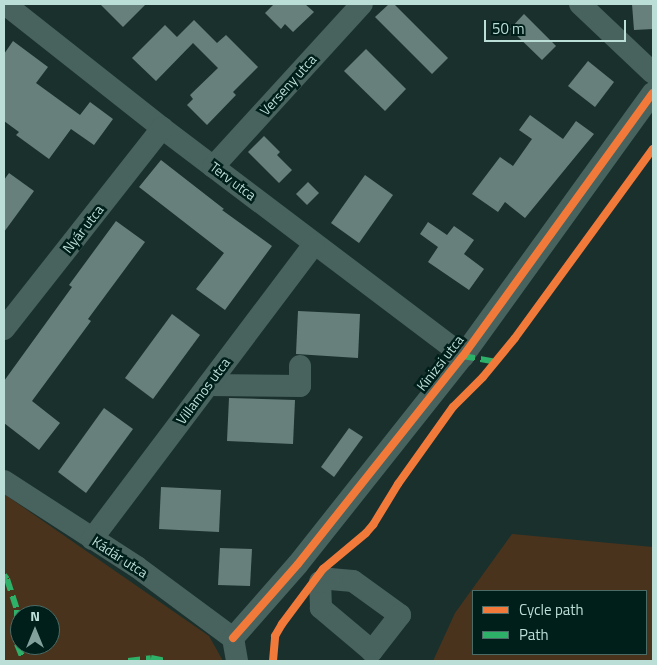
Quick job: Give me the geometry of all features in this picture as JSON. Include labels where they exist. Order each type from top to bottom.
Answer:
[{"type":"street","name":"Terv utca","points":[[4,4],[162,128],[463,356]]},
{"type":"street","name":"Verseny utca","points":[[213,167],[362,4]]},
{"type":"street","points":[[580,4],[653,72]]},
{"type":"street","name":"Kinizsi utca","points":[[233,638],[298,564],[463,356],[653,93]]},
{"type":"street","name":"Nyár utca","points":[[4,329],[162,128]]},
{"type":"street","name":"Villamos utca","points":[[92,539],[314,244]]},
{"type":"street","points":[[208,385],[300,386],[300,366]]},
{"type":"street","name":"Kádár utca","points":[[4,481],[137,567],[233,638]]},
{"type":"street","points":[[298,564],[320,582]]},
{"type":"street","points":[[233,638],[237,661]]},
{"type":"shaded area","points":[[4,494],[209,636],[223,661],[4,661]]},
{"type":"shaded area","points":[[512,534],[653,547],[653,661],[433,661],[455,613]]},
{"type":"building","points":[[100,4],[146,4],[123,27]]},
{"type":"building","points":[[274,4],[305,4],[314,12],[293,32],[285,24],[281,29],[265,13]]},
{"type":"building","points":[[389,4],[394,4],[448,58],[432,74],[375,17]]},
{"type":"building","points":[[632,4],[653,4],[653,29],[634,30]]},
{"type":"building","points":[[524,14],[556,46],[542,60],[510,29]]},
{"type":"building","points":[[194,20],[217,43],[226,35],[258,67],[233,92],[236,95],[207,125],[187,105],[193,99],[190,95],[218,68],[193,43],[156,81],[132,58],[165,25],[177,37]]},
{"type":"building","points":[[13,41],[48,67],[36,83],[80,115],[90,102],[113,119],[94,145],[71,129],[49,159],[16,135],[19,132],[4,121],[4,54]]},
{"type":"building","points":[[366,49],[406,89],[385,111],[344,71]]},
{"type":"building","points":[[588,61],[614,82],[595,107],[568,86]]},
{"type":"building","points":[[530,115],[563,139],[576,121],[594,134],[525,218],[505,202],[498,212],[472,194],[500,157],[513,166],[532,139],[519,130]]},
{"type":"building","points":[[264,136],[280,152],[277,155],[292,170],[279,183],[248,152]]},
{"type":"building","points":[[161,160],[224,209],[222,210],[272,246],[225,310],[196,289],[224,253],[139,187]]},
{"type":"building","points":[[9,173],[34,191],[4,232],[4,180]]},
{"type":"building","points":[[365,175],[393,195],[359,243],[331,223]]},
{"type":"building","points":[[308,182],[319,193],[307,205],[296,194]]},
{"type":"building","points":[[116,221],[145,242],[88,319],[91,321],[32,401],[60,423],[39,450],[4,423],[4,381],[72,287],[69,285]]},
{"type":"building","points":[[428,222],[447,235],[454,226],[474,240],[464,254],[484,269],[469,290],[428,262],[438,247],[420,234]]},
{"type":"building","points":[[298,311],[360,314],[358,358],[296,354]]},
{"type":"building","points":[[172,314],[200,335],[153,399],[125,378]]},
{"type":"building","points":[[229,398],[295,400],[293,444],[227,441]]},
{"type":"building","points":[[104,408],[133,429],[86,493],[58,472]]},
{"type":"building","points":[[349,428],[363,437],[334,477],[321,467]]},
{"type":"building","points":[[161,487],[221,490],[219,532],[159,529]]},
{"type":"building","points":[[220,548],[252,549],[250,586],[218,585]]},
{"type":"marked path","points":[[463,356],[496,362]]},
{"type":"marked path","points":[[4,575],[17,610],[17,644],[24,661]]},
{"type":"marked path","points":[[128,661],[151,658],[166,661]]},
{"type":"cycle path","points":[[233,638],[298,564],[463,356],[653,93]]},
{"type":"cycle path","points":[[273,661],[275,636],[282,624],[323,569],[373,525],[398,484],[453,407],[483,377],[515,338],[653,149]]}]
